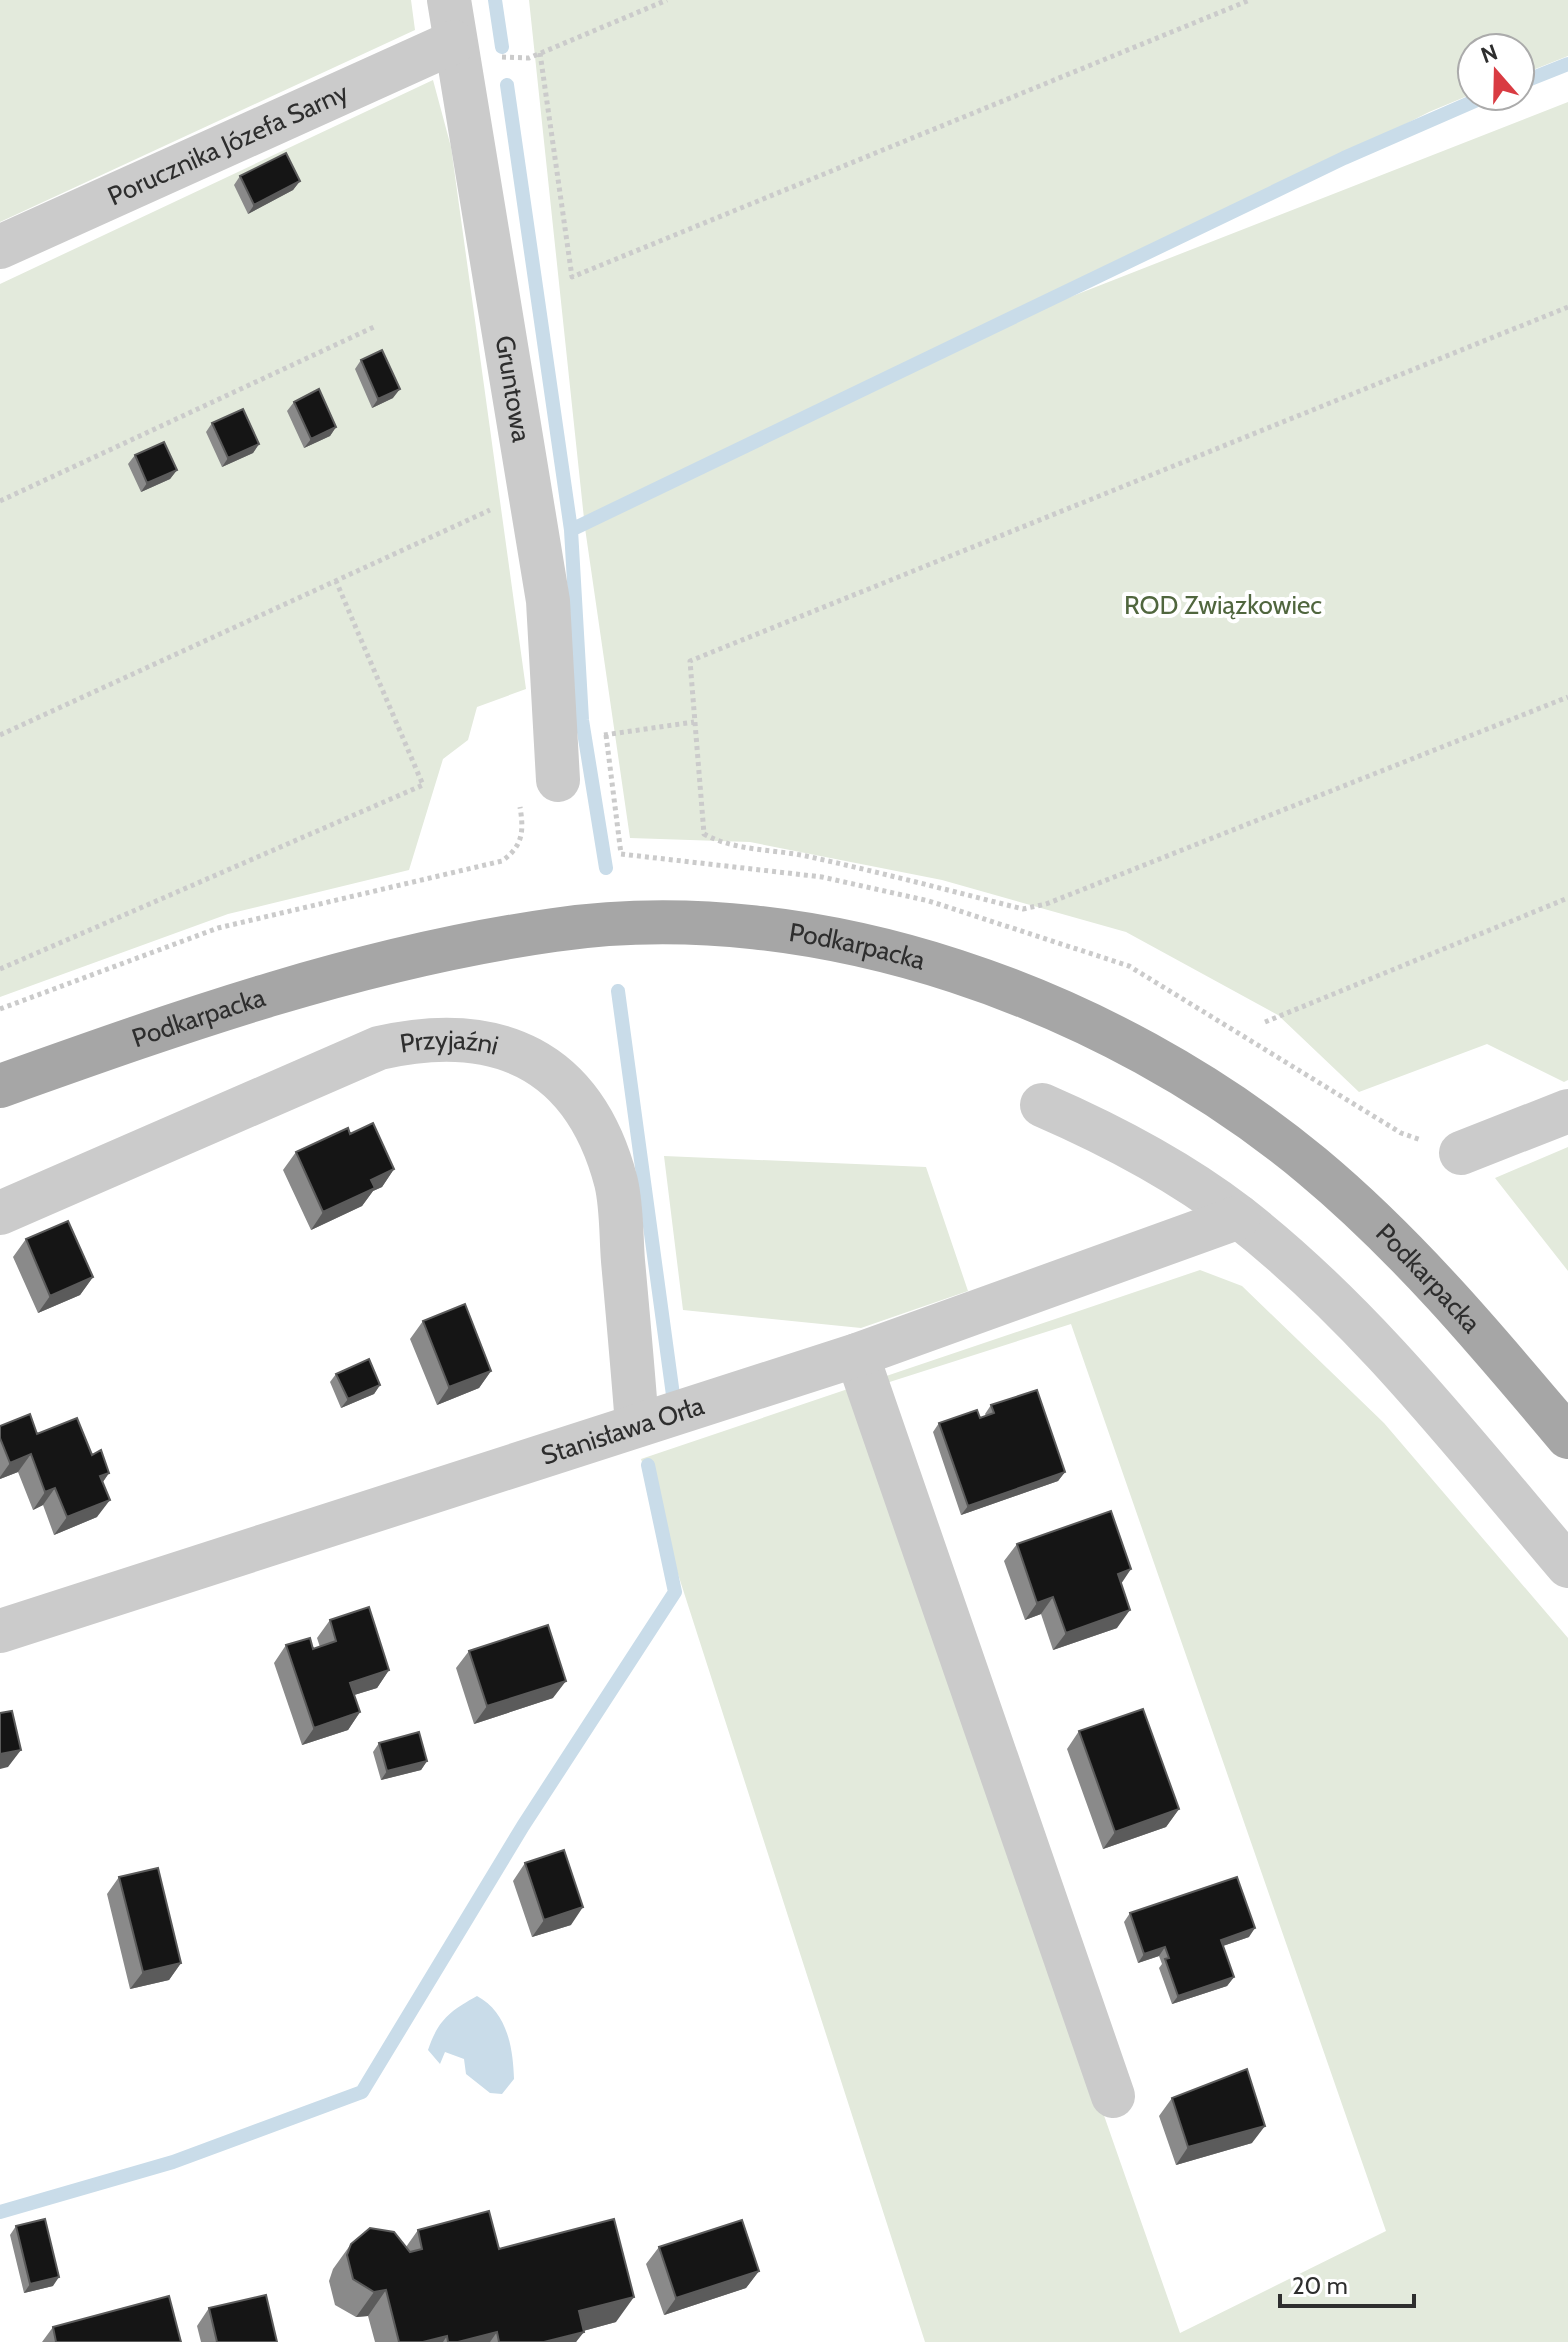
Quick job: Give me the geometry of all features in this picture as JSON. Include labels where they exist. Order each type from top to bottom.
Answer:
[{"type":"main road","name":"Podkarpacka","points":[[0,1086],[272,991],[430,951],[496,939],[557,929],[649,924],[741,926],[839,942],[989,982],[1053,1007],[1178,1072],[1256,1123],[1354,1204],[1425,1276],[1568,1437]]},
{"type":"street","name":"Porucznika Józefa Sarny","points":[[0,247],[451,21]]},
{"type":"street","name":"Gruntowa","points":[[451,21],[534,498],[548,601],[558,780]]},
{"type":"street","name":"Przyjaźni","points":[[0,1213],[379,1048],[419,1039],[460,1038],[519,1053],[550,1071],[573,1092],[592,1120],[617,1184],[637,1425]]},
{"type":"street","points":[[1042,1105],[1130,1147],[1239,1217],[1324,1293],[1409,1380],[1568,1566]]},
{"type":"street","points":[[1461,1153],[1568,1111]]},
{"type":"street","name":"Stanisława Orła","points":[[0,1631],[857,1355],[1239,1217]]},
{"type":"street","points":[[857,1355],[1113,2096]]},
{"type":"path","points":[[667,0],[540,53],[572,277],[1250,0]]},
{"type":"path","points":[[1568,307],[690,661],[704,834],[722,844],[794,854],[1023,909],[1046,904],[1568,697]]},
{"type":"path","points":[[0,501],[376,326]]},
{"type":"path","points":[[0,735],[502,505],[534,498]]},
{"type":"path","points":[[0,969],[423,785],[336,581]]},
{"type":"path","points":[[598,736],[694,722]]},
{"type":"path","points":[[0,1009],[218,928],[502,861],[516,851],[523,834],[519,798],[558,780]]},
{"type":"path","points":[[1265,1022],[1568,898]]},
{"type":"green space","points":[[0,0],[411,0],[415,30],[0,222]]},
{"type":"green space","name":"ROD Związkowiec","points":[[529,0],[1568,0],[1568,56],[1536,69],[1536,32],[1456,32],[1456,101],[1060,301],[1568,102],[1568,1080],[1564,1082],[1487,1044],[1359,1092],[1278,1015],[1126,932],[942,880],[750,842],[630,838],[585,528]]},
{"type":"green space","points":[[433,80],[451,147],[526,689],[477,707],[468,740],[443,759],[409,870],[228,914],[0,997],[0,284]]},
{"type":"green space","points":[[1568,1147],[1568,1271],[1495,1178]]},
{"type":"green space","points":[[664,1156],[926,1167],[968,1291],[861,1328],[683,1310]]},
{"type":"green space","points":[[1200,1270],[1242,1286],[1384,1423],[1568,1638],[1568,2342],[925,2342],[641,1459]],"holes":[[[1071,1324],[1386,2231],[1180,2333],[852,1394]]]},
{"type":"water","points":[[477,1996],[495,2011],[510,2043],[514,2079],[502,2094],[490,2093],[466,2074],[464,2059],[445,2052],[440,2064],[428,2050],[446,2017]]},
{"type":"building","points":[[286,153],[300,181],[254,205],[240,176]]},
{"type":"building","points":[[382,350],[400,389],[378,399],[361,360]]},
{"type":"building","points":[[319,389],[336,427],[311,439],[294,402]]},
{"type":"building","points":[[243,409],[259,444],[228,458],[212,423]]},
{"type":"building","points":[[164,442],[177,470],[147,483],[135,455]]},
{"type":"building","points":[[373,1123],[394,1169],[371,1180],[375,1188],[323,1212],[296,1152],[348,1128],[350,1134]]},
{"type":"building","points":[[68,1221],[93,1277],[50,1296],[26,1239]]},
{"type":"building","points":[[465,1304],[491,1371],[449,1387],[423,1321]]},
{"type":"building","points":[[369,1359],[380,1385],[348,1399],[336,1374]]},
{"type":"building","points":[[1037,1390],[1065,1472],[968,1506],[939,1423],[977,1410],[980,1418],[994,1413],[991,1405]]},
{"type":"building","points":[[30,1414],[37,1434],[77,1418],[92,1455],[101,1450],[109,1473],[100,1476],[110,1500],[67,1517],[55,1488],[45,1492],[31,1454],[10,1463],[0,1438],[0,1426]]},
{"type":"building","points":[[1111,1511],[1131,1569],[1118,1574],[1130,1610],[1066,1633],[1053,1597],[1037,1603],[1017,1544]]},
{"type":"building","points":[[369,1607],[389,1670],[350,1683],[360,1712],[314,1728],[286,1645],[310,1638],[313,1649],[336,1641],[330,1620]]},
{"type":"building","points":[[548,1625],[566,1681],[487,1706],[469,1651]]},
{"type":"building","points":[[1143,1709],[1179,1809],[1115,1832],[1079,1731]]},
{"type":"building","points":[[12,1711],[21,1750],[0,1754],[0,1713]]},
{"type":"building","points":[[419,1732],[427,1761],[387,1771],[379,1743]]},
{"type":"building","points":[[564,1850],[583,1907],[544,1920],[525,1863]]},
{"type":"building","points":[[158,1868],[181,1963],[143,1972],[119,1877]]},
{"type":"building","points":[[1237,1877],[1255,1928],[1221,1940],[1234,1977],[1178,1996],[1165,1959],[1169,1958],[1165,1947],[1144,1954],[1130,1913]]},
{"type":"building","points":[[1247,2069],[1265,2126],[1188,2147],[1172,2098]]},
{"type":"building","points":[[489,2211],[499,2249],[614,2219],[634,2297],[579,2311],[584,2332],[544,2342],[499,2342],[497,2332],[458,2342],[448,2342],[447,2336],[423,2342],[399,2342],[386,2290],[374,2292],[353,2279],[347,2255],[351,2244],[370,2228],[394,2232],[410,2252],[422,2249],[418,2230]]},
{"type":"building","points":[[45,2219],[59,2277],[30,2284],[16,2226]]},
{"type":"building","points":[[742,2220],[759,2271],[676,2298],[659,2247]]},
{"type":"building","points":[[266,2295],[277,2342],[217,2342],[209,2308]]},
{"type":"building","points":[[169,2296],[181,2342],[56,2342],[53,2327]]},
{"type":"waterway","points":[[495,0],[502,47]]},
{"type":"waterway","points":[[1536,77],[1568,64]]},
{"type":"waterway","points":[[507,85],[571,530],[582,720],[606,868]]},
{"type":"waterway","points":[[571,530],[1344,158],[1456,109]]},
{"type":"waterway","points":[[618,991],[673,1395]]},
{"type":"waterway","points":[[0,2212],[173,2162],[362,2092],[523,1826],[675,1592],[648,1465]]}]
